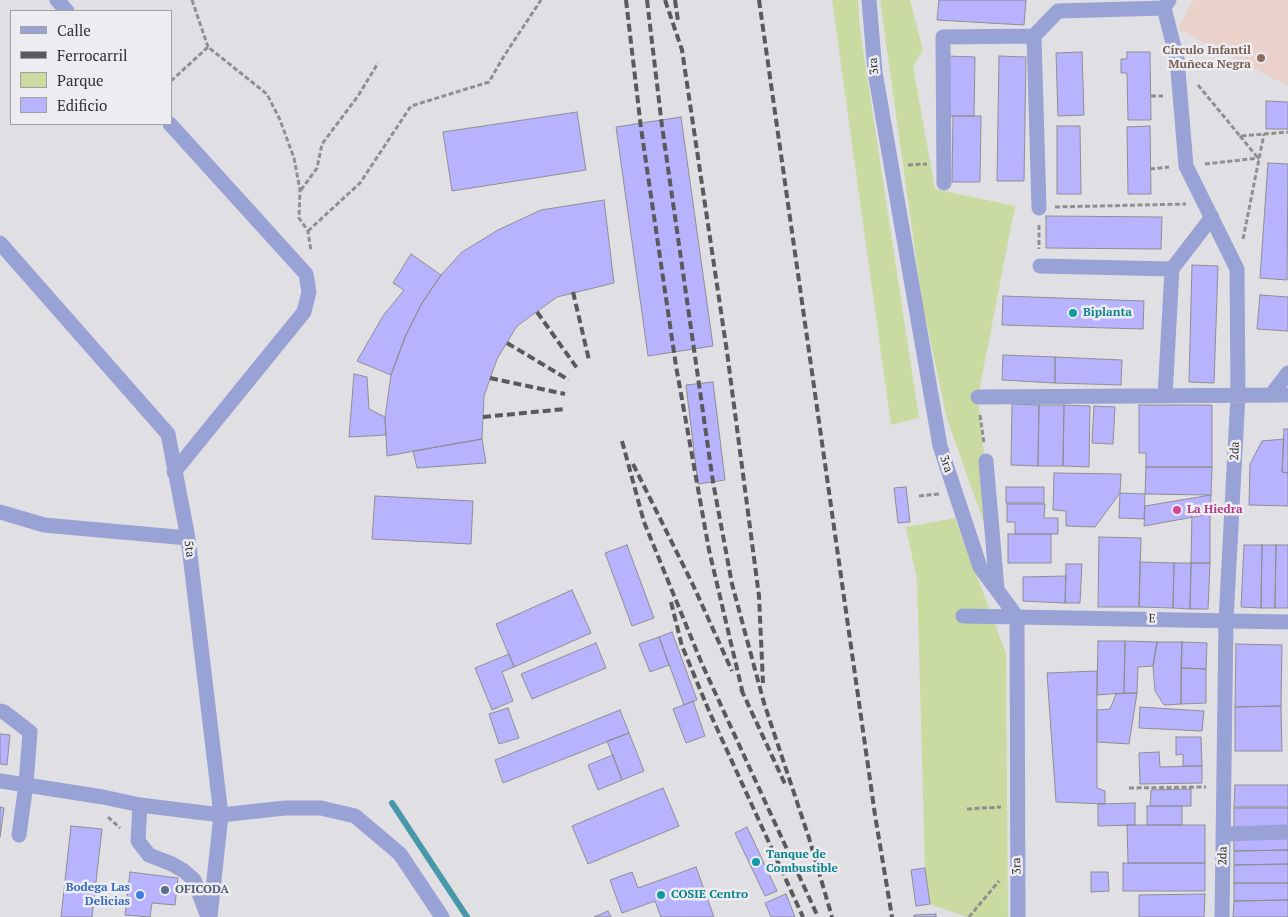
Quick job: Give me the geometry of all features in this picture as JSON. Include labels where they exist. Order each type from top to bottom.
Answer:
[{"type":"street","points":[[57,0],[66,10]]},
{"type":"street","name":"3ra","points":[[869,0],[874,72],[940,446],[980,567],[1017,617],[1016,806],[1018,917]]},
{"type":"street","points":[[1039,208],[1034,36],[1058,11],[1167,4]]},
{"type":"street","name":"2da","points":[[1167,4],[1177,59],[1186,166],[1237,269],[1238,395],[1226,620],[1222,917]]},
{"type":"street","points":[[944,183],[942,37],[1034,36]]},
{"type":"street","points":[[171,125],[306,274],[309,292],[304,312],[174,472]]},
{"type":"street","points":[[1165,396],[1172,269],[1212,218]]},
{"type":"street","name":"5ta","points":[[0,243],[168,434],[188,538],[221,815],[209,917]]},
{"type":"street","points":[[1040,266],[1172,269]]},
{"type":"street","points":[[1271,395],[1288,373]]},
{"type":"street","points":[[978,397],[1288,395]]},
{"type":"street","points":[[986,462],[997,591]]},
{"type":"street","points":[[0,512],[44,525],[188,538]]},
{"type":"street","name":"E","points":[[963,616],[1288,622]]},
{"type":"street","points":[[0,711],[30,732],[26,784],[19,835]]},
{"type":"street","points":[[0,781],[103,797],[140,805],[221,815],[285,808],[321,808],[355,816],[400,854],[442,917]]},
{"type":"street","points":[[140,805],[138,841],[149,855],[172,864],[194,880],[209,917]]},
{"type":"street","points":[[1224,834],[1288,832]]},
{"type":"path","points":[[192,0],[208,47],[267,94],[280,120],[294,158],[300,190],[299,218],[308,231],[313,262],[306,274]]},
{"type":"path","points":[[308,231],[360,183],[412,106],[489,82],[541,0]]},
{"type":"path","points":[[172,81],[208,47]]},
{"type":"path","points":[[300,190],[317,168],[322,144],[358,96],[378,63]]},
{"type":"path","points":[[1196,82],[1259,158]]},
{"type":"path","points":[[1151,96],[1167,96]]},
{"type":"path","points":[[1240,136],[1288,132]]},
{"type":"path","points":[[1237,269],[1264,134]]},
{"type":"path","points":[[1186,166],[1259,158]]},
{"type":"path","points":[[890,167],[944,162]]},
{"type":"path","points":[[1040,266],[1039,208],[1192,204]]},
{"type":"path","points":[[978,397],[986,462]]},
{"type":"path","points":[[1129,788],[1224,787]]},
{"type":"path","points":[[103,797],[106,815],[120,828],[122,836]]},
{"type":"path","points":[[967,809],[1016,806]]},
{"type":"path","points":[[969,917],[1017,860]]},
{"type":"shaded area","name":"Círculo Infantil Muñeca Negra","points":[[1193,0],[1288,0],[1288,86],[1178,29]]},
{"type":"green space","points":[[832,0],[858,0],[860,29],[919,418],[891,425]]},
{"type":"green space","points":[[880,0],[910,0],[923,50],[913,66],[935,189],[1015,206],[978,397],[994,551],[947,419],[922,301]]},
{"type":"green space","points":[[955,518],[1006,653],[1008,917],[967,917],[930,904],[925,868],[917,580],[906,527]]},
{"type":"building","points":[[939,0],[1026,0],[1024,25],[937,20]]},
{"type":"building","points":[[1082,52],[1084,115],[1058,116],[1056,53]]},
{"type":"building","points":[[1127,52],[1150,52],[1151,120],[1128,120],[1127,73],[1121,73],[1121,59],[1127,59]]},
{"type":"building","points":[[947,56],[975,57],[974,116],[946,116]]},
{"type":"building","points":[[999,56],[1026,57],[1024,181],[997,181]]},
{"type":"building","points":[[1266,101],[1288,102],[1288,129],[1266,129]]},
{"type":"building","points":[[577,112],[586,170],[452,191],[443,132]]},
{"type":"building","points":[[953,116],[981,116],[980,182],[952,182]]},
{"type":"building","points":[[681,117],[713,346],[648,356],[616,127]]},
{"type":"building","points":[[1057,126],[1080,126],[1081,194],[1057,194]]},
{"type":"building","points":[[1150,126],[1151,194],[1128,194],[1127,127]]},
{"type":"building","points":[[1268,163],[1288,164],[1287,280],[1260,278]]},
{"type":"building","points":[[604,200],[614,283],[557,297],[517,326],[497,359],[484,396],[482,439],[387,456],[385,417],[391,375],[405,337],[422,303],[441,275],[462,252],[498,230],[541,210]]},
{"type":"building","points":[[1046,216],[1162,217],[1161,249],[1046,248]]},
{"type":"building","points":[[411,254],[441,275],[422,303],[405,337],[391,375],[357,361],[383,316],[404,290],[393,283]]},
{"type":"building","points":[[1192,265],[1218,266],[1214,383],[1189,382]]},
{"type":"building","points":[[1260,295],[1288,297],[1288,331],[1257,329]]},
{"type":"building","name":"Biplanta","points":[[1003,296],[1144,301],[1143,329],[1002,325]]},
{"type":"building","points":[[1003,355],[1055,357],[1055,383],[1002,380]]},
{"type":"building","points":[[1055,357],[1122,360],[1121,385],[1055,383]]},
{"type":"building","points":[[354,374],[367,377],[369,409],[385,417],[386,435],[349,437]]},
{"type":"building","points":[[713,382],[725,480],[698,484],[686,385]]},
{"type":"building","points":[[1012,404],[1039,405],[1038,466],[1011,465]]},
{"type":"building","points":[[1039,405],[1064,405],[1063,466],[1038,466]]},
{"type":"building","points":[[1064,405],[1090,406],[1089,467],[1063,466]]},
{"type":"building","points":[[1139,405],[1212,405],[1212,467],[1146,467],[1146,453],[1139,453]]},
{"type":"building","points":[[1094,406],[1115,407],[1113,444],[1092,443]]},
{"type":"building","points":[[1284,429],[1288,429],[1288,473],[1282,472]]},
{"type":"building","points":[[482,439],[486,463],[417,468],[413,451]]},
{"type":"building","points":[[1284,439],[1282,472],[1288,473],[1288,506],[1249,505],[1250,464],[1262,441]]},
{"type":"building","points":[[1146,467],[1212,467],[1211,495],[1145,494]]},
{"type":"building","points":[[1054,473],[1121,474],[1120,493],[1095,527],[1066,526],[1066,511],[1053,510]]},
{"type":"building","points":[[906,487],[910,522],[898,523],[894,488]]},
{"type":"building","points":[[1006,487],[1044,487],[1044,503],[1006,503]]},
{"type":"building","points":[[1120,493],[1145,494],[1144,519],[1119,518]]},
{"type":"building","name":"La Hiedra","points":[[1211,495],[1210,514],[1144,526],[1145,506]]},
{"type":"building","points":[[375,496],[473,501],[471,544],[372,539]]},
{"type":"building","points":[[1007,504],[1045,504],[1044,518],[1058,518],[1058,534],[1015,534],[1015,522],[1007,522]]},
{"type":"building","points":[[1192,512],[1210,514],[1210,563],[1191,563]]},
{"type":"building","points":[[1008,534],[1051,534],[1051,563],[1008,563]]},
{"type":"building","points":[[1099,537],[1141,538],[1139,607],[1098,607]]},
{"type":"building","points":[[627,545],[654,618],[632,626],[605,553]]},
{"type":"building","points":[[1244,545],[1262,545],[1261,608],[1241,607]]},
{"type":"building","points":[[1262,545],[1276,545],[1275,608],[1261,608]]},
{"type":"building","points":[[1276,545],[1288,545],[1288,608],[1275,608]]},
{"type":"building","points":[[1140,562],[1174,563],[1173,608],[1139,607]]},
{"type":"building","points":[[1174,563],[1191,563],[1190,609],[1173,608]]},
{"type":"building","points":[[1191,563],[1210,563],[1208,609],[1190,609]]},
{"type":"building","points":[[1066,564],[1082,564],[1080,603],[1065,603]]},
{"type":"building","points":[[1066,576],[1065,603],[1023,601],[1023,577]]},
{"type":"building","points":[[572,590],[591,633],[514,667],[496,624]]},
{"type":"building","points":[[672,632],[697,700],[684,705],[659,637]]},
{"type":"building","points":[[659,637],[669,665],[650,672],[639,644]]},
{"type":"building","points":[[1098,641],[1125,641],[1124,693],[1097,695]]},
{"type":"building","points":[[1125,641],[1157,642],[1153,666],[1138,667],[1137,693],[1124,693]]},
{"type":"building","points":[[1157,642],[1182,642],[1181,704],[1164,705],[1155,691],[1153,666]]},
{"type":"building","points":[[1182,642],[1207,643],[1206,669],[1181,668]]},
{"type":"building","points":[[596,643],[606,668],[532,699],[521,674]]},
{"type":"building","points":[[1236,644],[1282,645],[1281,706],[1235,707]]},
{"type":"building","points":[[509,654],[514,667],[502,672],[513,701],[492,710],[475,668]]},
{"type":"building","points":[[1181,668],[1206,669],[1206,703],[1181,704]]},
{"type":"building","points":[[1097,671],[1097,788],[1105,791],[1105,804],[1056,802],[1047,673]]},
{"type":"building","points":[[1137,693],[1129,744],[1097,742],[1097,710],[1110,709],[1116,694]]},
{"type":"building","points":[[693,701],[705,736],[686,743],[673,709]]},
{"type":"building","points":[[1281,706],[1282,751],[1235,751],[1235,707]]},
{"type":"building","points":[[1140,707],[1204,711],[1202,731],[1139,728]]},
{"type":"building","points":[[508,708],[519,738],[499,744],[489,714]]},
{"type":"building","points":[[620,710],[629,733],[503,783],[495,760]]},
{"type":"building","points":[[629,733],[644,771],[622,780],[607,741]]},
{"type":"building","points":[[0,734],[10,735],[7,765],[0,764]]},
{"type":"building","points":[[1176,737],[1201,737],[1202,766],[1183,766],[1183,754],[1176,755]]},
{"type":"building","points":[[1159,752],[1160,767],[1202,766],[1202,783],[1140,784],[1139,753]]},
{"type":"building","points":[[613,755],[622,780],[598,790],[588,765]]},
{"type":"building","points":[[1235,785],[1288,785],[1288,807],[1234,807]]},
{"type":"building","points":[[663,788],[679,826],[588,864],[572,826]]},
{"type":"building","points":[[1191,789],[1191,806],[1150,806],[1151,790]]},
{"type":"building","points":[[1135,803],[1135,825],[1098,826],[1098,804]]},
{"type":"building","points":[[1147,806],[1182,806],[1182,825],[1147,825]]},
{"type":"building","points":[[0,807],[4,808],[0,837]]},
{"type":"building","points":[[1234,808],[1288,808],[1288,829],[1234,829]]},
{"type":"building","points":[[1127,825],[1205,825],[1205,863],[1128,863]]},
{"type":"building","points":[[71,826],[102,829],[92,917],[61,917]]},
{"type":"building","name":"Tanque de Combustible","points":[[747,827],[777,891],[765,896],[735,833]]},
{"type":"building","points":[[1288,834],[1288,850],[1234,851],[1234,836]]},
{"type":"building","points":[[1288,850],[1288,864],[1234,865],[1234,851]]},
{"type":"building","points":[[1123,863],[1205,863],[1205,891],[1123,891]]},
{"type":"building","points":[[1288,864],[1288,883],[1234,883],[1234,865]]},
{"type":"building","name":"COSIE Centro","points":[[696,867],[714,917],[661,917],[655,901],[622,913],[610,880],[632,872],[638,888]]},
{"type":"building","points":[[925,868],[930,904],[916,906],[911,870]]},
{"type":"building","points":[[130,872],[178,878],[175,905],[152,903],[150,917],[125,915]]},
{"type":"building","points":[[1091,872],[1108,872],[1109,891],[1091,892]]},
{"type":"building","points":[[1234,883],[1288,883],[1288,900],[1234,901]]},
{"type":"building","points":[[786,894],[795,917],[771,917],[765,903]]},
{"type":"building","points":[[1205,894],[1204,917],[1139,917],[1139,895]]},
{"type":"building","points":[[1288,900],[1288,917],[1233,917],[1234,901]]},
{"type":"building","points":[[608,911],[611,917],[594,917]]},
{"type":"building","points":[[936,914],[936,917],[914,917],[914,915]]},
{"type":"waterway","points":[[392,803],[467,917]]},
{"type":"railway","points":[[626,0],[641,128],[676,366],[709,550],[743,694]]},
{"type":"railway","points":[[647,0],[662,126],[713,482],[732,584],[764,703],[809,838],[832,917]]},
{"type":"railway","points":[[665,0],[682,50],[727,352],[759,596],[763,683]]},
{"type":"railway","points":[[675,0],[678,21]]},
{"type":"railway","points":[[759,0],[875,815],[892,917]]},
{"type":"railway","points":[[573,292],[589,360]]},
{"type":"railway","points":[[537,312],[577,368]]},
{"type":"railway","points":[[507,343],[569,380]]},
{"type":"railway","points":[[490,378],[565,394]]},
{"type":"railway","points":[[483,417],[565,409]]},
{"type":"railway","points":[[622,441],[644,522],[702,664],[818,917]]},
{"type":"railway","points":[[633,464],[693,585],[732,671]]},
{"type":"railway","points":[[671,602],[682,646],[709,711],[803,917]]},
{"type":"railway","points":[[741,689],[785,784]]},
{"type":"place","name":"Círculo Infantil Muñeca Negra","points":[[1261,58]]},
{"type":"place","name":"Biplanta","points":[[1073,313]]},
{"type":"place","name":"La Hiedra","points":[[1177,510]]},
{"type":"place","name":"Tanque de Combustible","points":[[756,862]]},
{"type":"place","name":"OFICODA","points":[[165,890]]},
{"type":"place","name":"Bodega Las Delicias","points":[[140,895]]},
{"type":"place","name":"COSIE Centro","points":[[661,895]]}]
